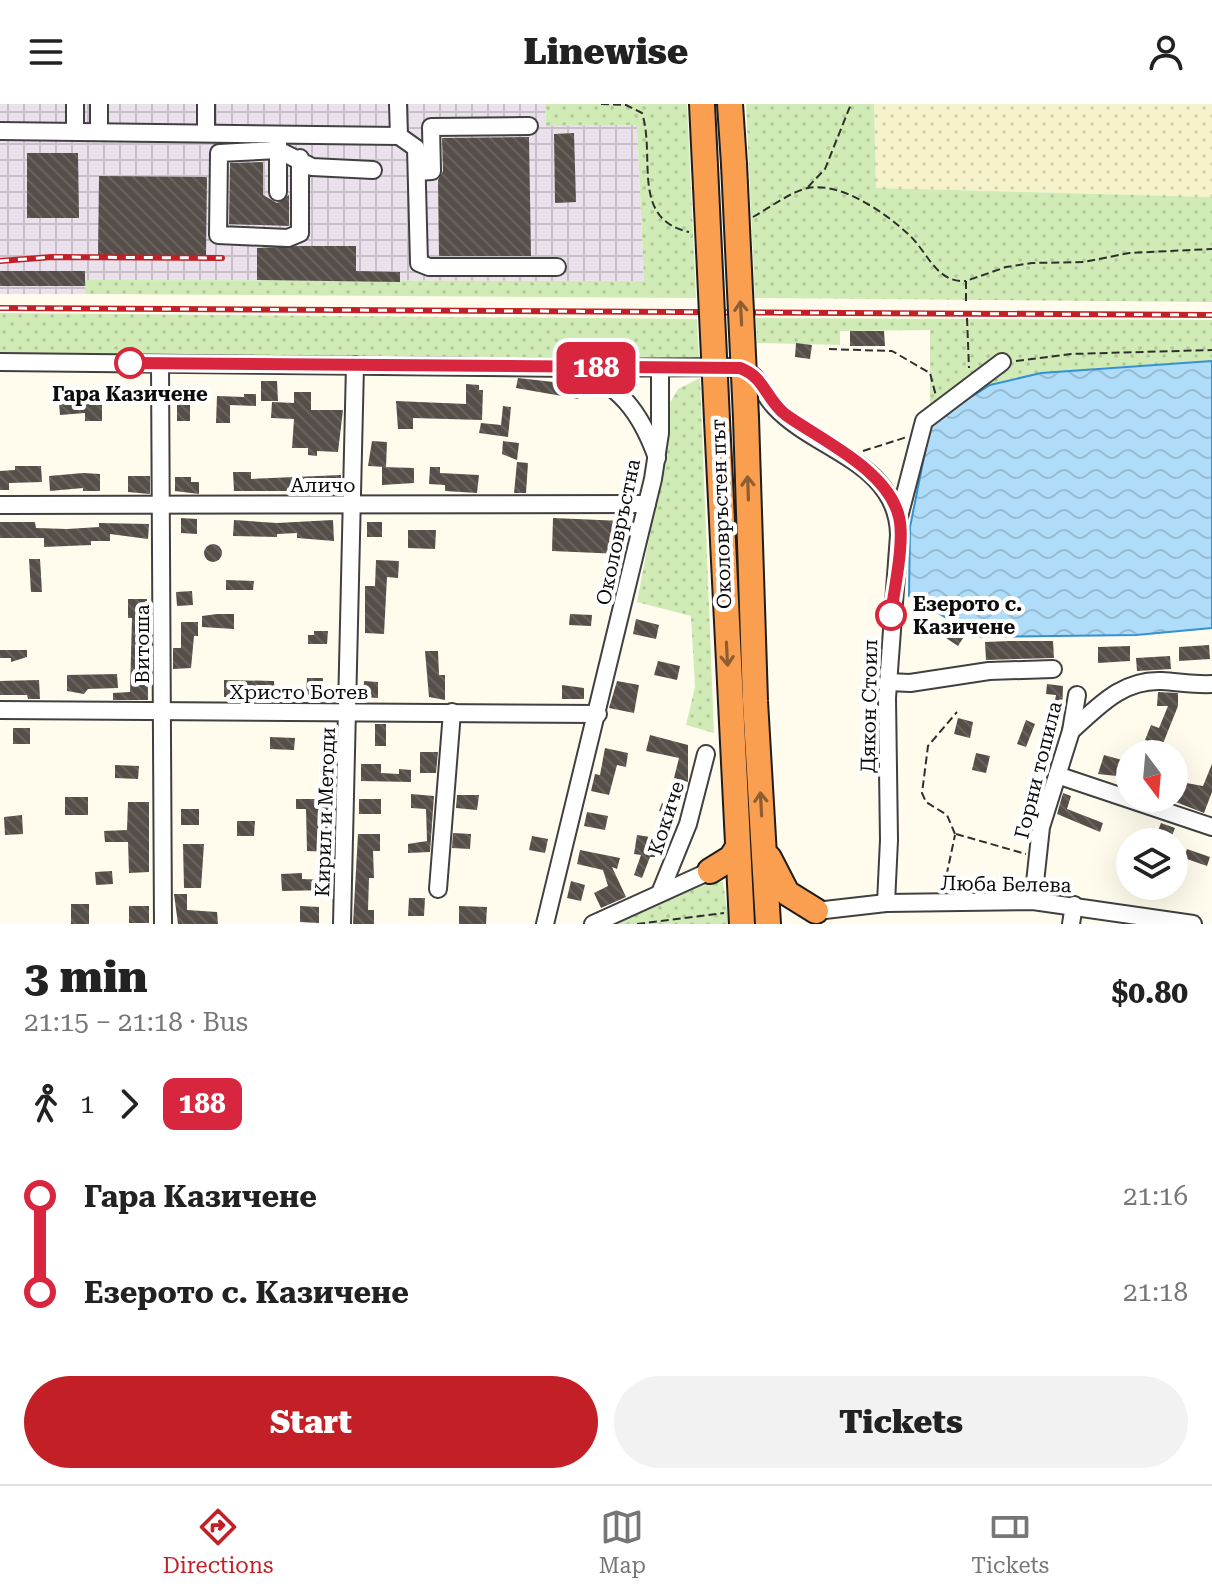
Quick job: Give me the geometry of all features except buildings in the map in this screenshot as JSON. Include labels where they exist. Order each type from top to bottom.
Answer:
[{"type":"highway","name":"Околовръстен път","points":[[702,104],[741,888],[736,918]]},
{"type":"highway","name":"Околовръстен път","points":[[730,104],[768,924]]},
{"type":"highway","points":[[763,844],[787,893],[816,911],[793,924]]},
{"type":"highway","points":[[710,871],[731,858],[738,847]]},
{"type":"highway","points":[[710,871],[728,877],[741,888]]},
{"type":"street","points":[[75,104],[75,131]]},
{"type":"street","points":[[99,104],[99,131]]},
{"type":"street","points":[[206,104],[206,132]]},
{"type":"street","points":[[398,104],[399,136]]},
{"type":"street","points":[[417,172],[432,171],[431,127],[529,126]]},
{"type":"street","points":[[0,131],[206,132],[278,143],[312,167],[373,170]]},
{"type":"street","points":[[300,158],[300,233],[288,238],[221,237],[217,231],[216,156],[224,151],[278,143],[399,136],[416,148],[419,263],[429,267],[557,267]]},
{"type":"street","points":[[278,143],[278,192]]},
{"type":"street","name":"Околовръстна","points":[[0,362],[573,368],[605,381],[632,405],[657,458],[598,714],[545,924]]},
{"type":"street","points":[[920,434],[924,421],[1002,362]]},
{"type":"street","name":"Витоша","points":[[160,364],[163,924]]},
{"type":"street","name":"Кирил и Методи","points":[[342,924],[355,365]]},
{"type":"street","points":[[573,368],[727,367],[751,372],[763,384],[776,408],[846,455],[879,483],[899,517]]},
{"type":"street","points":[[657,458],[660,369]]},
{"type":"street","name":"Дякон Стоил","points":[[886,903],[889,840],[888,682],[899,517],[920,434]]},
{"type":"street","name":"Аличо","points":[[0,505],[647,504]]},
{"type":"street","points":[[888,682],[910,683],[989,671],[1053,669]]},
{"type":"street","points":[[1071,731],[1097,704],[1132,686],[1159,681],[1212,684]]},
{"type":"street","name":"Горни топила","points":[[1033,901],[1047,800],[1071,731],[1077,695]]},
{"type":"street","name":"Христо Ботев","points":[[0,710],[598,714]]},
{"type":"street","points":[[438,889],[452,712]]},
{"type":"street","name":"Кокиче","points":[[660,893],[688,824],[706,754]]},
{"type":"street","points":[[1057,775],[1212,827]]},
{"type":"street","points":[[593,924],[710,871]]},
{"type":"street","name":"Люба Белева","points":[[816,911],[886,903],[1033,901],[1074,905],[1145,920],[1193,924]]},
{"type":"street","points":[[1071,924],[1074,905]]},
{"type":"path","points":[[601,104],[626,105],[642,113],[654,210],[671,227],[702,231]]},
{"type":"path","points":[[750,218],[807,188],[825,169],[851,104]]},
{"type":"path","points":[[807,188],[837,190],[872,208],[907,233],[939,273],[952,282],[1032,263],[1084,262],[1129,253],[1212,249]]},
{"type":"path","points":[[966,281],[966,301]]},
{"type":"path","points":[[967,318],[970,387]]},
{"type":"path","points":[[829,349],[892,351],[917,363],[930,373],[939,409]]},
{"type":"path","points":[[1002,362],[1071,354],[1212,350]]},
{"type":"path","points":[[846,455],[920,434]]},
{"type":"path","points":[[942,902],[955,834],[947,815],[923,798],[928,746],[957,712]]},
{"type":"path","points":[[955,834],[994,843],[1037,861]]},
{"type":"path","points":[[637,924],[736,918]]},
{"type":"shaded area","points":[[0,104],[545,104],[546,126],[637,124],[644,281],[85,280],[85,294],[0,294]]},
{"type":"shaded area","points":[[874,104],[1212,104],[1212,197],[876,188]]},
{"type":"green space","points":[[545,104],[687,104],[696,298],[85,294],[85,280],[644,281],[637,125],[546,126]]},
{"type":"green space","points":[[746,104],[874,104],[876,188],[1212,197],[1212,302],[755,298]]},
{"type":"green space","points":[[0,313],[697,319],[699,360],[0,354]]},
{"type":"green space","points":[[756,318],[1212,320],[1212,361],[1096,368],[944,414],[930,427],[930,330],[840,331],[840,345],[757,343]]},
{"type":"green space","points":[[700,378],[714,733],[686,725],[695,687],[691,616],[637,602],[665,454],[668,406],[678,389]]},
{"type":"green space","points":[[712,880],[723,882],[729,924],[616,924]]},
{"type":"water","points":[[1212,361],[1212,628],[1136,635],[979,637],[909,596],[910,527],[930,427],[944,414],[990,385],[1041,373]]},
{"type":"railway","points":[[0,261],[52,257],[222,258]]},
{"type":"railway","points":[[0,308],[1212,315]]},
{"type":"bus line","name":"188","points":[[130,363],[740,368],[759,378],[776,408],[860,464],[891,500],[899,517],[891,615]]},
{"type":"place","name":"Гара Казичене","points":[[130,363]]},
{"type":"place","name":"Езерото с. Казичене","points":[[891,615]]}]
